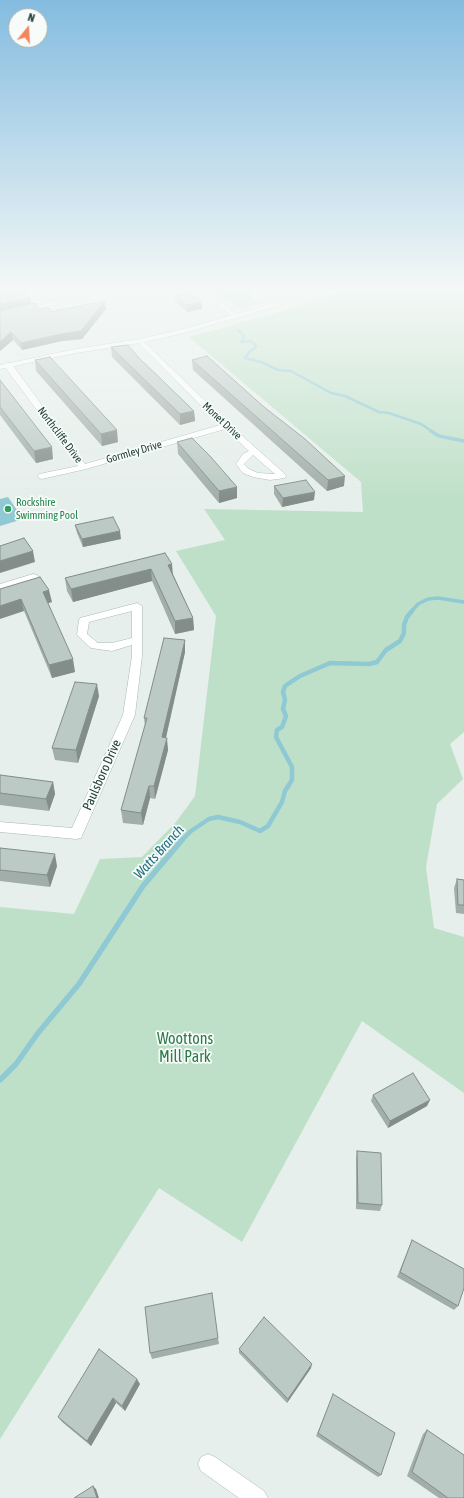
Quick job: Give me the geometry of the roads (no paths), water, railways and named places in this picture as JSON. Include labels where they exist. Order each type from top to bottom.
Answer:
[{"type":"street","points":[[4,366],[38,359]]},
{"type":"street","name":"Monet Drive","points":[[158,359],[226,426],[254,450],[282,476],[270,477],[256,475],[246,471],[240,464],[246,456],[254,450]]},
{"type":"street","name":"Northcliffe Drive","points":[[4,366],[83,467]]},
{"type":"street","name":"Gormley Drive","points":[[42,476],[83,467],[226,426]]},
{"type":"street","points":[[0,587],[33,577]]},
{"type":"street","name":"Paulsboro Drive","points":[[0,827],[76,834],[129,715],[137,656],[137,640],[137,606],[84,620],[82,634],[95,646],[112,647],[137,640]]},
{"type":"street","points":[[208,1464],[257,1498]]},
{"type":"water","name":"Rockshire Swimming Pool","points":[[8,497],[23,519],[0,526],[0,499]]},
{"type":"waterway","points":[[249,359],[261,362],[278,370],[291,371],[331,393],[345,396],[379,412],[389,413],[421,424],[433,432]]},
{"type":"waterway","points":[[431,431],[439,436],[464,441]]},
{"type":"waterway","name":"Watts Branch","points":[[411,612],[418,604],[428,599],[438,598],[464,602]]},
{"type":"waterway","name":"Watts Branch","points":[[182,840],[191,831],[209,819],[218,817],[240,822],[260,831],[268,826],[282,802],[285,791],[292,780],[292,767],[276,737],[277,730],[282,727],[286,716],[283,709],[285,700],[283,692],[285,686],[300,676],[330,663],[369,664],[377,662],[386,650],[400,641],[404,633],[404,625],[407,617],[412,611]]},
{"type":"waterway","name":"Watts Branch","points":[[0,1080],[16,1064],[38,1033],[79,984],[143,886],[182,840]]},
{"type":"place","name":"Rockshire Swimming Pool","points":[[8,509]]},
{"type":"park label","name":"Woottons Mill Park","points":[[185,1048]]}]
